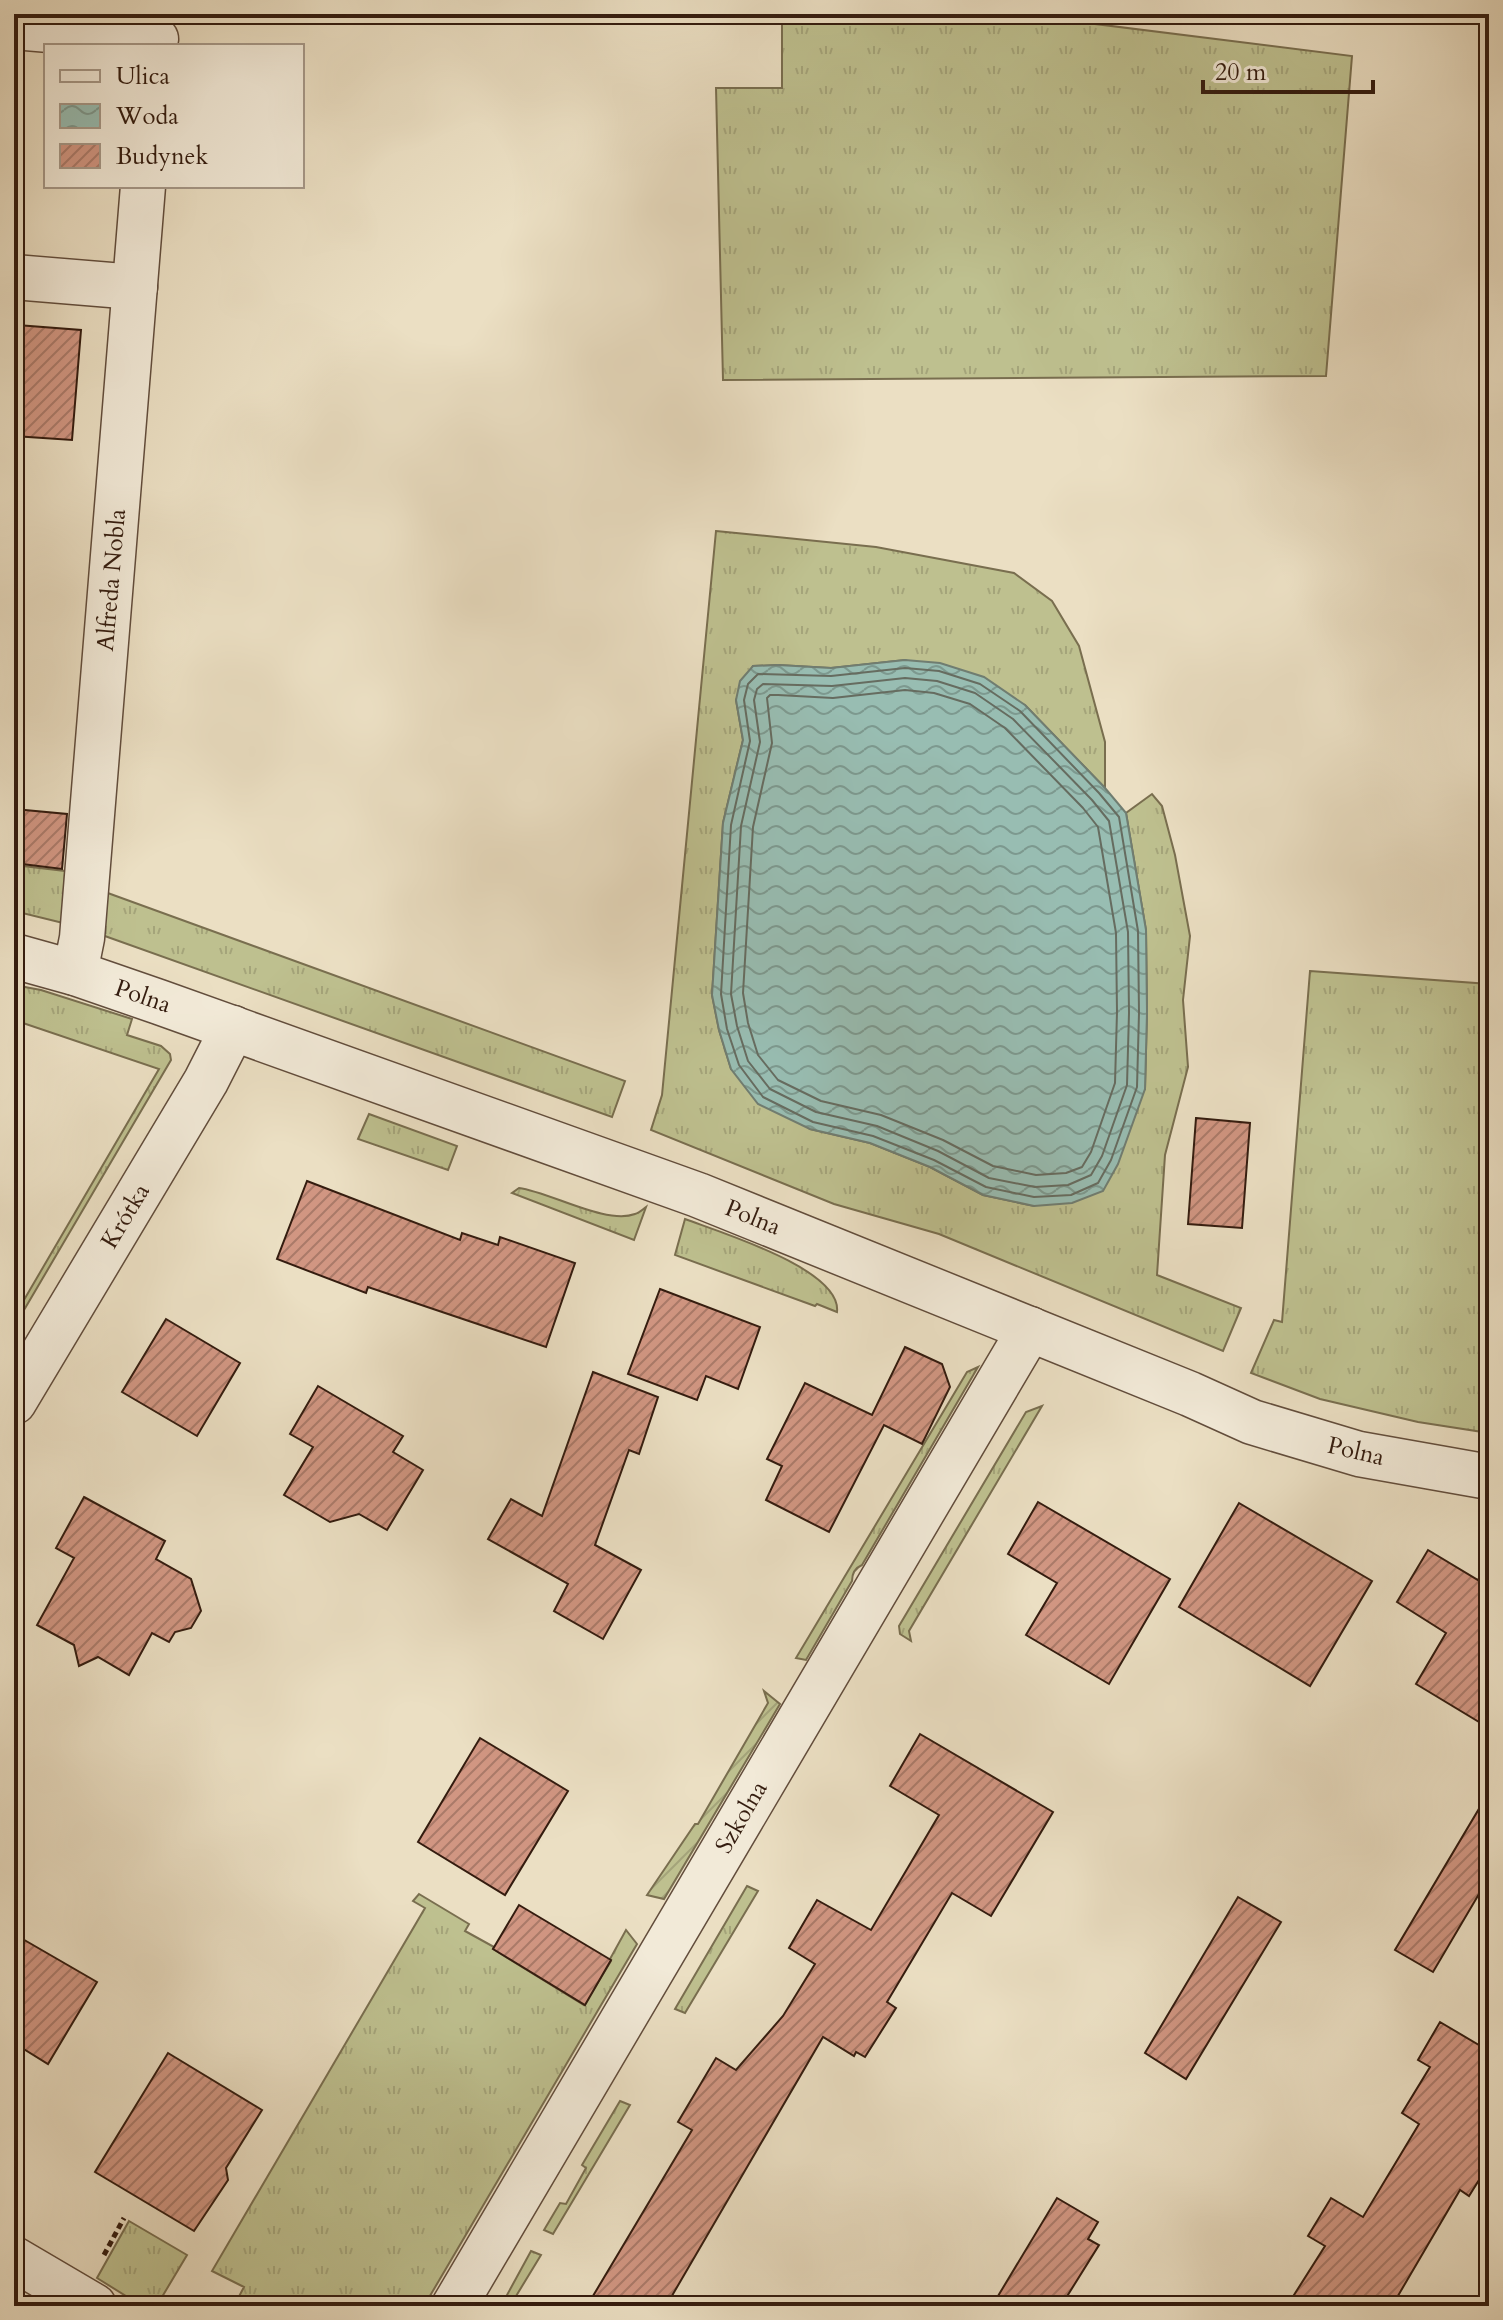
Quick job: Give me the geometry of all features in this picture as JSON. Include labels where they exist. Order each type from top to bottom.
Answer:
[{"type":"street","points":[[14,27],[156,33]]},
{"type":"street","name":"Alfreda Nobla","points":[[75,973],[82,938],[143,188]]},
{"type":"street","points":[[14,277],[135,287]]},
{"type":"street","name":"Polna","points":[[14,956],[75,973],[233,1028],[698,1195],[1190,1394],[1252,1422],[1359,1454],[1489,1477]]},
{"type":"street","name":"Krótka","points":[[14,1402],[206,1081],[233,1028]]},
{"type":"street","name":"Szkolna","points":[[454,2306],[1030,1329]]},
{"type":"street","points":[[14,2259],[94,2306]]},
{"type":"green space","points":[[782,14],[1015,14],[1352,56],[1326,376],[723,380],[716,88],[782,88]]},
{"type":"green space","points":[[716,531],[876,547],[1014,573],[1052,601],[1079,646],[1105,742],[1105,788],[1025,705],[905,660],[831,668],[753,666],[736,700],[743,740],[723,823],[712,995],[731,1069],[810,1129],[870,1143],[930,1167],[983,1195],[1034,1206],[1145,1089],[1146,930],[1126,813],[1152,794],[1162,806],[1190,936],[1183,1000],[1188,1067],[1165,1155],[1157,1275],[1241,1308],[1223,1351],[939,1234],[834,1204],[651,1130],[662,1095]]},
{"type":"green space","points":[[14,865],[65,871],[63,923],[14,911]]},
{"type":"green space","points":[[105,892],[625,1081],[612,1117],[102,935]]},
{"type":"green space","points":[[1310,971],[1489,984],[1489,1433],[1418,1422],[1320,1399],[1251,1373],[1274,1320],[1282,1322]]},
{"type":"green space","points":[[14,985],[41,990],[132,1019],[127,1035],[161,1046],[170,1054],[171,1060],[14,1327],[14,1317],[159,1069],[14,1020]]},
{"type":"green space","points":[[369,1114],[457,1146],[448,1170],[358,1139]]},
{"type":"green space","points":[[519,1188],[609,1215],[635,1214],[646,1207],[634,1240],[512,1193]]},
{"type":"green space","points":[[685,1219],[776,1254],[800,1267],[820,1281],[833,1296],[837,1312],[675,1255]]},
{"type":"green space","points":[[978,1367],[862,1565],[854,1571],[852,1581],[806,1660],[796,1658],[967,1372]]},
{"type":"green space","points":[[1042,1406],[909,1631],[911,1641],[900,1634],[899,1626],[1026,1412]]},
{"type":"green space","points":[[764,1691],[780,1704],[664,1899],[647,1895],[695,1824],[698,1824],[768,1703]]},
{"type":"green space","points":[[747,1886],[758,1891],[685,2013],[675,2009]]},
{"type":"green space","points":[[419,1894],[469,1924],[465,1931],[584,2005],[626,1930],[637,1944],[424,2306],[234,2306],[244,2287],[212,2271],[425,1908],[413,1901]]},
{"type":"green space","points":[[620,2101],[630,2105],[553,2234],[544,2230],[560,2203],[566,2204],[586,2168],[582,2165]]},
{"type":"green space","points":[[129,2221],[187,2255],[159,2302],[150,2306],[142,2306],[97,2278]]},
{"type":"green space","points":[[531,2251],[541,2255],[510,2306],[501,2306]]},
{"type":"water","points":[[905,660],[940,663],[984,677],[1025,705],[1126,813],[1146,930],[1145,1089],[1118,1164],[1103,1191],[1072,1203],[1034,1206],[983,1195],[930,1167],[870,1143],[810,1129],[758,1104],[731,1069],[719,1030],[712,995],[723,823],[743,740],[736,700],[740,681],[753,666],[831,668]]},
{"type":"building","points":[[17,325],[81,330],[72,440],[14,436]]},
{"type":"building","points":[[14,809],[67,814],[62,869],[14,863]]},
{"type":"building","points":[[1196,1118],[1250,1123],[1242,1228],[1188,1224]]},
{"type":"building","points":[[307,1181],[460,1240],[462,1233],[498,1245],[500,1237],[575,1263],[546,1347],[368,1287],[366,1293],[277,1259]]},
{"type":"building","points":[[660,1289],[760,1327],[738,1389],[706,1376],[697,1400],[628,1374]]},
{"type":"building","points":[[166,1319],[240,1363],[197,1436],[122,1392]]},
{"type":"building","points":[[905,1347],[942,1364],[950,1387],[922,1444],[884,1425],[829,1532],[766,1500],[782,1466],[767,1459],[805,1383],[872,1415]]},
{"type":"building","points":[[593,1372],[658,1397],[639,1454],[629,1450],[595,1545],[641,1570],[603,1639],[554,1611],[568,1584],[488,1539],[511,1499],[542,1516]]},
{"type":"building","points":[[318,1386],[403,1436],[393,1452],[423,1470],[387,1530],[359,1514],[330,1522],[284,1495],[313,1447],[290,1434]]},
{"type":"building","points":[[84,1497],[165,1541],[156,1559],[191,1579],[201,1611],[191,1628],[175,1632],[169,1642],[152,1633],[129,1675],[98,1657],[79,1666],[74,1645],[37,1625],[74,1558],[56,1548]]},
{"type":"building","points":[[1038,1502],[1170,1579],[1109,1684],[1026,1635],[1057,1583],[1008,1554]]},
{"type":"building","points":[[1239,1503],[1372,1581],[1310,1686],[1179,1607]]},
{"type":"building","points":[[1428,1550],[1478,1580],[1489,1561],[1489,1728],[1416,1684],[1446,1633],[1397,1602]]},
{"type":"building","points":[[920,1734],[1053,1812],[991,1916],[952,1893],[887,2002],[896,2008],[865,2057],[856,2052],[854,2056],[823,2037],[666,2306],[587,2306],[692,2130],[678,2122],[716,2058],[736,2070],[783,2016],[815,1964],[789,1948],[817,1900],[871,1930],[939,1815],[890,1786]]},
{"type":"building","points":[[480,1738],[568,1791],[505,1895],[418,1842]]},
{"type":"building","points":[[1489,1792],[1489,1877],[1433,1972],[1395,1950]]},
{"type":"building","points":[[1238,1897],[1281,1922],[1186,2079],[1145,2053]]},
{"type":"building","points":[[519,1905],[611,1960],[585,2005],[493,1949]]},
{"type":"building","points":[[14,1934],[97,1982],[48,2064],[14,2043]]},
{"type":"building","points":[[1440,2022],[1489,2051],[1489,2164],[1469,2196],[1460,2190],[1392,2306],[1287,2306],[1325,2246],[1308,2236],[1331,2198],[1363,2217],[1419,2124],[1402,2113],[1430,2067],[1418,2060]]},
{"type":"building","points":[[168,2053],[262,2110],[226,2168],[228,2180],[194,2231],[95,2172]]},
{"type":"building","points":[[1057,2198],[1098,2222],[1088,2239],[1099,2245],[1061,2306],[992,2306]]}]
